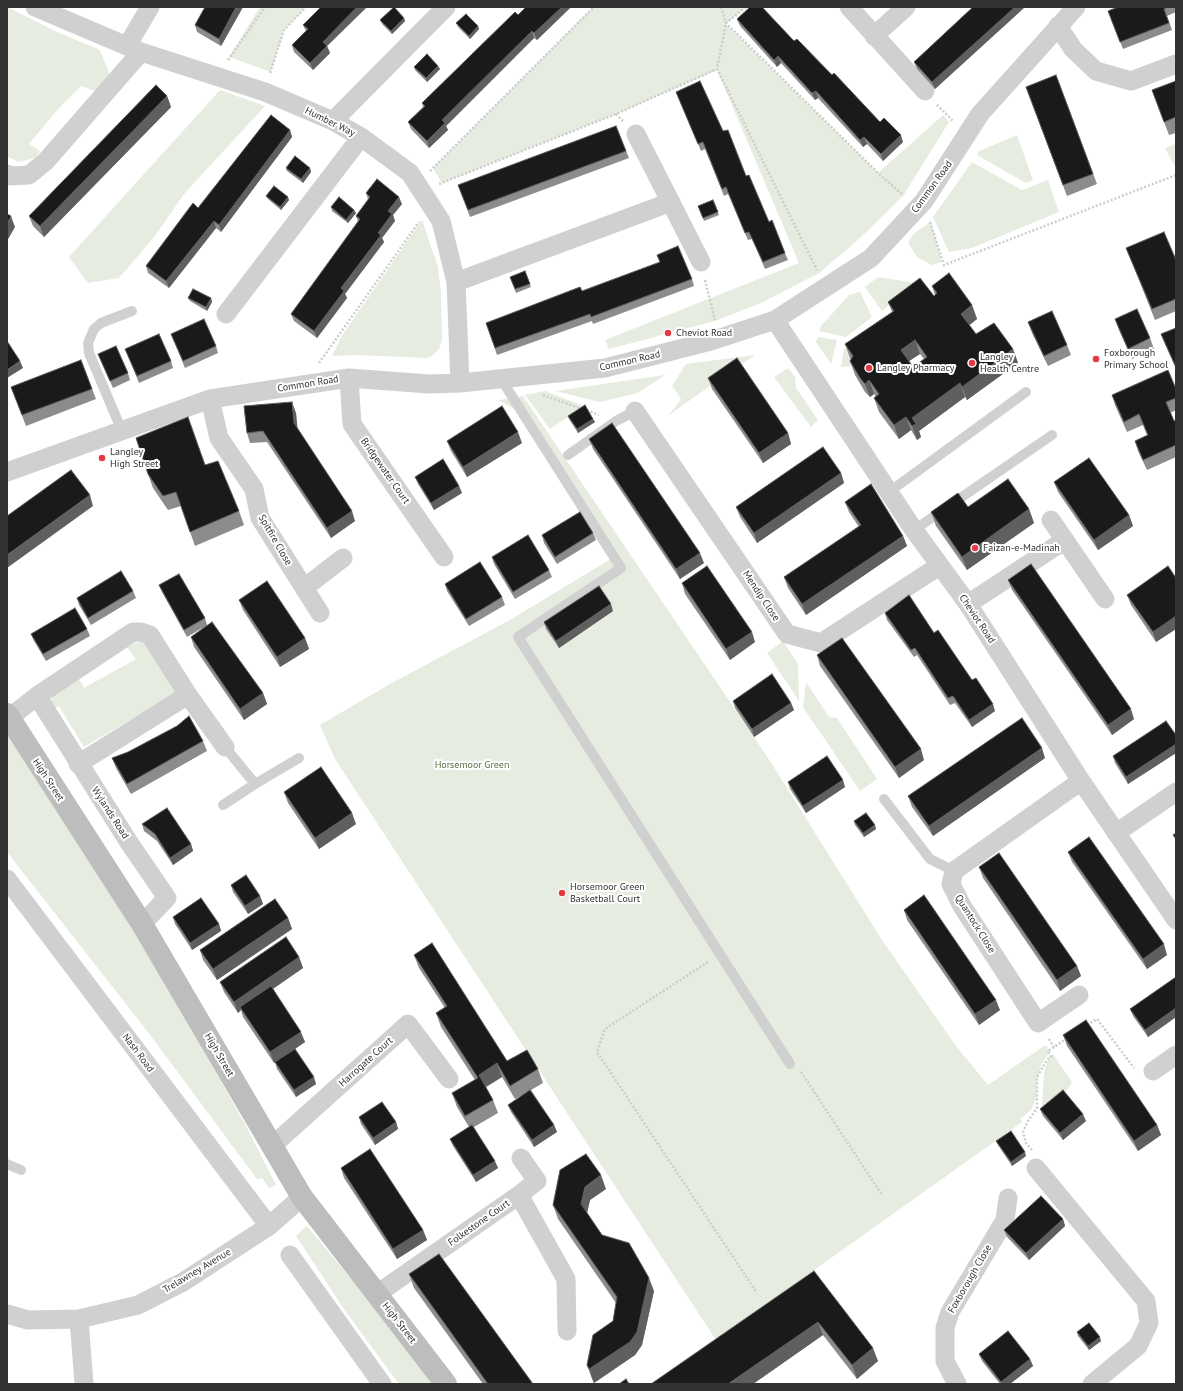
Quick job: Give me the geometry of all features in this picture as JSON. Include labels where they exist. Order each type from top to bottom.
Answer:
[{"type":"main road","name":"High Street","points":[[8,716],[142,924],[302,1196],[446,1384]]},
{"type":"street","name":"Humber Way","points":[[35,7],[134,49],[265,92],[333,121],[361,137],[410,173],[441,221],[456,282],[460,384]]},
{"type":"street","points":[[7,174],[10,176],[29,175],[46,161],[134,49],[150,7]]},
{"type":"street","points":[[333,121],[446,7]]},
{"type":"street","points":[[849,7],[925,91]]},
{"type":"street","points":[[874,36],[906,7]]},
{"type":"street","name":"Common Road","points":[[7,472],[210,399],[349,378],[429,384],[460,384],[606,368],[723,337],[775,320],[821,292],[871,258],[924,202],[980,114],[1076,7]]},
{"type":"street","points":[[1058,26],[1073,49],[1096,71],[1131,81],[1176,64]]},
{"type":"street","points":[[636,134],[701,262]]},
{"type":"street","points":[[226,314],[361,137]]},
{"type":"street","points":[[456,282],[671,202]]},
{"type":"street","name":"Cheviot Road","points":[[775,320],[914,530],[968,604],[1081,781],[1176,920]]},
{"type":"street","name":"Bridgewater Court","points":[[349,378],[352,424],[444,557]]},
{"type":"street","name":"Spitfire Close","points":[[210,399],[219,438],[254,489],[260,518],[320,613]]},
{"type":"street","name":"Mendip Close","points":[[636,411],[787,634],[821,643],[939,566]]},
{"type":"street","points":[[1051,520],[1105,599]]},
{"type":"street","points":[[968,604],[1065,540]]},
{"type":"street","points":[[304,588],[342,558]]},
{"type":"street","points":[[8,716],[133,632],[150,635],[188,695],[225,746]]},
{"type":"street","points":[[78,764],[188,695]]},
{"type":"street","name":"Wylands Road","points":[[37,696],[78,764],[167,898],[142,924]]},
{"type":"street","points":[[954,871],[1081,781]]},
{"type":"street","points":[[1116,833],[1176,792]]},
{"type":"street","name":"Quantock Close","points":[[954,871],[951,884],[962,906],[1038,1023],[1079,995]]},
{"type":"street","name":"Nash Road","points":[[7,879],[268,1226]]},
{"type":"street","name":"Harrogate Court","points":[[272,1146],[408,1024],[449,1079]]},
{"type":"street","points":[[1153,1071],[1176,1055]]},
{"type":"street","points":[[519,1196],[537,1181],[521,1158]]},
{"type":"street","points":[[1036,1168],[1146,1301],[1149,1323],[1138,1346],[1092,1384]]},
{"type":"street","name":"Trelawney Avenue","points":[[7,1314],[28,1320],[79,1319],[138,1305],[183,1282],[268,1226],[302,1196]]},
{"type":"street","name":"Folkestone Court","points":[[377,1294],[519,1196],[566,1279],[567,1331]]},
{"type":"street","name":"Foxborough Close","points":[[957,1384],[946,1361],[945,1328],[950,1312],[1005,1220],[1008,1198]]},
{"type":"street","points":[[290,1255],[382,1384]]},
{"type":"street","points":[[79,1319],[84,1384]]},
{"type":"lane","points":[[122,431],[89,352],[88,342],[94,329],[101,323],[132,311]]},
{"type":"lane","points":[[501,379],[622,568],[518,637],[790,1064]]},
{"type":"lane","points":[[889,492],[1026,392]]},
{"type":"lane","points":[[568,455],[616,421],[636,411]]},
{"type":"lane","points":[[914,530],[1052,435]]},
{"type":"lane","points":[[225,746],[255,784]]},
{"type":"lane","points":[[223,805],[299,758]]},
{"type":"lane","points":[[884,799],[930,859],[954,871]]},
{"type":"lane","points":[[7,1164],[21,1170]]},
{"type":"path","points":[[216,77],[264,7]]},
{"type":"path","points":[[265,92],[284,30],[306,7]]},
{"type":"path","points":[[304,385],[423,193],[594,7]]},
{"type":"path","points":[[721,7],[726,23],[903,196],[911,216]]},
{"type":"path","points":[[746,7],[726,23],[717,70],[819,273],[821,292]]},
{"type":"path","points":[[423,193],[616,114],[717,70]]},
{"type":"path","points":[[925,91],[967,136]]},
{"type":"path","points":[[924,202],[944,265],[1176,175]]},
{"type":"path","points":[[701,262],[716,321],[723,337]]},
{"type":"path","points":[[537,392],[616,421]]},
{"type":"path","points":[[720,954],[605,1030],[597,1052],[757,1293]]},
{"type":"path","points":[[1085,1027],[1097,1019],[1142,1078],[1153,1071]]},
{"type":"path","points":[[1036,1168],[1033,1151],[1026,1143],[1023,1132],[1028,1121],[1037,1108],[1037,1077],[1047,1060],[1051,1057],[1048,1051],[1073,1035]]},
{"type":"path","points":[[790,1064],[800,1069],[882,1195]]},
{"type":"green space","points":[[7,7],[55,31],[100,50],[111,78],[95,91],[81,86],[59,108],[29,144],[40,151],[35,158],[18,162],[7,156]]},
{"type":"green space","points":[[260,7],[306,7],[284,30],[271,72],[229,57]]},
{"type":"green space","points":[[593,7],[746,7],[726,24],[878,173],[943,115],[949,122],[903,196],[859,239],[819,273],[761,303],[715,321],[609,349],[605,340],[799,263],[717,70],[616,114],[442,183],[433,168]]},
{"type":"green space","points":[[220,90],[265,106],[184,194],[155,236],[119,278],[88,283],[69,257]]},
{"type":"green space","points":[[1017,135],[1033,180],[1026,183],[977,155],[979,151]]},
{"type":"green space","points":[[1176,144],[1176,164],[1174,165],[1165,148]]},
{"type":"green space","points":[[972,162],[1022,190],[1048,180],[1059,212],[972,248],[949,252],[933,217]]},
{"type":"green space","points":[[422,220],[438,267],[441,293],[442,340],[439,349],[431,357],[426,358],[357,355],[332,356],[343,334]]},
{"type":"green space","points":[[931,222],[942,262],[932,265],[917,257],[908,243],[913,234]]},
{"type":"green space","points":[[878,277],[915,283],[882,311],[865,287]]},
{"type":"green space","points":[[860,292],[872,317],[846,337],[819,331],[821,326],[849,295]]},
{"type":"green space","points":[[875,324],[850,358],[855,366],[841,367],[844,349]]},
{"type":"green space","points":[[818,337],[837,340],[831,364],[816,342]]},
{"type":"green space","points":[[755,355],[668,416],[681,399],[672,386],[686,364]]},
{"type":"green space","points":[[788,368],[795,377],[796,388],[818,420],[811,427],[774,377]]},
{"type":"green space","points":[[665,375],[638,393],[600,402],[555,391]]},
{"type":"green space","points":[[545,391],[584,406],[550,429],[525,395]]},
{"type":"green space","name":"Horsemoor Green","points":[[523,396],[770,761],[882,940],[956,1046],[988,1085],[1046,1045],[1050,1051],[1041,1065],[1037,1081],[1037,1096],[1031,1110],[1020,1119],[1022,1122],[716,1340],[335,759],[320,725],[388,685],[510,620],[609,560],[611,552],[521,413],[499,400]]},
{"type":"green space","points":[[140,641],[160,650],[177,692],[84,747],[59,706],[53,710],[51,700],[57,690],[77,675],[84,688],[136,659],[127,647]]},
{"type":"green space","points":[[783,641],[798,664],[799,701],[767,653]]},
{"type":"green space","points":[[806,682],[829,717],[837,718],[877,779],[860,791],[803,707]]},
{"type":"green space","points":[[7,734],[86,854],[171,992],[245,1124],[276,1185],[269,1188],[262,1178],[257,1179],[151,1036],[7,852]]},
{"type":"green space","points":[[1053,1054],[1072,1082],[1068,1089],[1042,1107],[1044,1073],[1047,1062]]},
{"type":"green space","points":[[307,1226],[376,1309],[433,1384],[399,1384],[346,1312],[296,1236]]},
{"type":"building","points":[[205,7],[236,7],[219,39],[195,25]]},
{"type":"building","points":[[321,7],[357,7],[323,42],[327,46],[310,63],[292,45],[308,29],[303,25]]},
{"type":"building","points":[[394,7],[404,18],[391,31],[380,20]]},
{"type":"building","points":[[526,7],[562,7],[534,33],[532,31],[442,120],[445,123],[427,141],[408,122],[425,106],[422,103],[515,12],[518,15]]},
{"type":"building","points":[[750,7],[762,7],[794,41],[797,39],[832,75],[834,73],[880,122],[884,118],[901,135],[881,154],[864,137],[860,140],[816,91],[812,93],[778,56],[774,60],[737,19]]},
{"type":"building","points":[[973,7],[1015,7],[932,82],[914,62]]},
{"type":"building","points":[[1118,7],[1168,7],[1164,9],[1169,23],[1120,42],[1108,11]]},
{"type":"building","points":[[466,14],[478,26],[469,36],[456,23]]},
{"type":"building","points":[[427,54],[438,66],[426,78],[414,67]]},
{"type":"building","points":[[1056,75],[1093,174],[1063,185],[1026,87]]},
{"type":"building","points":[[700,81],[723,131],[728,130],[746,176],[749,175],[769,222],[772,220],[785,253],[763,262],[749,232],[745,233],[726,187],[722,189],[703,142],[698,144],[676,92]]},
{"type":"building","points":[[1176,81],[1176,117],[1164,122],[1152,90]]},
{"type":"building","points":[[156,85],[167,96],[40,226],[29,216]]},
{"type":"building","points":[[271,115],[290,130],[219,225],[214,221],[166,281],[146,266],[193,203],[198,208]]},
{"type":"building","points":[[616,126],[626,151],[468,210],[458,185]]},
{"type":"building","points":[[295,156],[310,168],[301,179],[286,168]]},
{"type":"building","points":[[377,179],[399,197],[388,211],[392,214],[378,233],[381,235],[341,288],[344,291],[314,331],[291,314],[360,219],[356,216],[370,197],[366,193]]},
{"type":"building","points":[[274,186],[288,197],[280,207],[266,196]]},
{"type":"building","points":[[339,197],[354,210],[346,220],[331,207]]},
{"type":"building","points":[[713,200],[718,212],[703,218],[698,206]]},
{"type":"building","points":[[7,214],[11,216],[7,224]]},
{"type":"building","points":[[1164,232],[1176,260],[1176,299],[1152,309],[1126,248]]},
{"type":"building","points":[[678,246],[692,279],[591,317],[590,314],[495,348],[486,323],[580,287],[582,291],[660,262],[657,255]]},
{"type":"building","points":[[525,271],[530,284],[515,289],[510,277]]},
{"type":"building","name":"Langley Health Centre","points":[[949,273],[972,305],[961,314],[976,334],[994,323],[1013,349],[962,387],[960,383],[912,418],[916,424],[912,426],[906,417],[894,425],[874,398],[879,394],[869,380],[865,384],[860,378],[850,361],[853,356],[845,344],[894,311],[888,302],[920,278],[934,296],[937,293],[932,286]],"holes":[[[915,340],[927,357],[913,367],[901,350]]]},
{"type":"building","points":[[193,289],[211,298],[206,307],[188,298]]},
{"type":"building","points":[[1137,309],[1150,338],[1128,349],[1115,319]]},
{"type":"building","points":[[1052,311],[1067,345],[1044,356],[1028,322]]},
{"type":"building","points":[[204,319],[216,346],[183,361],[171,334]]},
{"type":"building","points":[[1176,328],[1176,365],[1175,365],[1161,334]]},
{"type":"building","points":[[159,334],[171,361],[137,376],[125,349]]},
{"type":"building","points":[[7,341],[20,361],[7,370]]},
{"type":"building","points":[[116,346],[128,373],[110,381],[98,354]]},
{"type":"building","points":[[737,358],[788,433],[759,453],[708,378]]},
{"type":"building","points":[[81,360],[92,389],[22,415],[11,387]]},
{"type":"building","points":[[1168,370],[1176,389],[1176,398],[1166,402],[1174,421],[1176,420],[1176,445],[1143,460],[1135,441],[1148,435],[1139,414],[1124,422],[1112,395]]},
{"type":"building","points":[[292,402],[294,423],[352,511],[327,528],[263,431],[247,433],[244,406]]},
{"type":"building","points":[[585,405],[593,419],[577,429],[568,416]]},
{"type":"building","points":[[502,406],[518,432],[463,467],[447,441]]},
{"type":"building","points":[[188,417],[205,465],[218,461],[239,511],[190,532],[176,492],[163,496],[148,474],[136,438]]},
{"type":"building","points":[[612,423],[700,553],[676,569],[589,439]]},
{"type":"building","points":[[823,447],[841,473],[754,533],[736,507]]},
{"type":"building","points":[[1089,458],[1129,515],[1094,540],[1054,482]]},
{"type":"building","points":[[443,459],[459,486],[431,503],[415,477]]},
{"type":"building","points":[[71,470],[90,495],[7,555],[7,516]]},
{"type":"building","name":"Faizan-e-Madinah","points":[[1008,479],[1029,509],[962,557],[931,512],[958,493],[968,507]]},
{"type":"building","points":[[871,484],[903,536],[802,604],[784,577],[861,525],[845,502]]},
{"type":"building","points":[[580,512],[593,533],[555,557],[542,535]]},
{"type":"building","points":[[528,535],[549,570],[513,592],[492,557]]},
{"type":"building","points":[[480,562],[502,597],[466,619],[445,584]]},
{"type":"building","points":[[1031,564],[1131,709],[1108,725],[1008,580]]},
{"type":"building","points":[[707,566],[752,632],[726,649],[682,583]]},
{"type":"building","points":[[1168,566],[1176,578],[1176,616],[1153,632],[1127,595]]},
{"type":"building","points":[[121,571],[133,591],[88,618],[77,598]]},
{"type":"building","points":[[179,574],[205,618],[184,630],[159,585]]},
{"type":"building","points":[[267,581],[305,638],[277,657],[239,600]]},
{"type":"building","points":[[599,586],[611,604],[556,641],[544,622]]},
{"type":"building","points":[[909,595],[934,633],[938,630],[972,680],[976,678],[993,704],[969,720],[953,696],[948,698],[915,648],[911,650],[885,613]]},
{"type":"building","points":[[75,608],[87,629],[43,654],[31,634]]},
{"type":"building","points":[[212,622],[263,693],[240,709],[191,637]]},
{"type":"building","points":[[842,638],[921,749],[895,767],[817,655]]},
{"type":"building","points":[[772,674],[791,703],[752,729],[733,701]]},
{"type":"building","points":[[189,716],[203,741],[127,784],[112,758],[128,752],[177,726]]},
{"type":"building","points":[[1022,718],[1042,748],[929,826],[908,796]]},
{"type":"building","points":[[1166,721],[1176,735],[1176,744],[1126,777],[1113,756]]},
{"type":"building","points":[[827,756],[843,780],[803,806],[788,782]]},
{"type":"building","points":[[321,767],[352,813],[315,838],[284,792]]},
{"type":"building","points":[[167,808],[191,844],[170,858],[155,834],[142,824]]},
{"type":"building","points":[[866,813],[875,825],[863,833],[854,821]]},
{"type":"building","points":[[1089,837],[1164,944],[1143,959],[1068,852]]},
{"type":"building","points":[[999,853],[1077,966],[1057,980],[979,867]]},
{"type":"building","points":[[246,875],[260,896],[245,906],[231,885]]},
{"type":"building","points":[[924,895],[996,1000],[975,1014],[904,910]]},
{"type":"building","points":[[201,898],[219,924],[190,943],[173,917]]},
{"type":"building","points":[[275,899],[288,918],[213,969],[200,950]]},
{"type":"building","points":[[286,937],[299,957],[234,1002],[220,982]]},
{"type":"building","points":[[432,943],[507,1061],[527,1050],[538,1069],[510,1086],[497,1063],[479,1075],[493,1100],[465,1116],[452,1093],[478,1078],[436,1013],[447,1006],[414,955]]},
{"type":"building","points":[[1176,977],[1176,1008],[1145,1030],[1130,1009]]},
{"type":"building","points":[[271,986],[301,1032],[270,1052],[240,1007]]},
{"type":"building","points":[[1086,1020],[1157,1125],[1134,1141],[1063,1035]]},
{"type":"building","points":[[295,1049],[314,1077],[294,1090],[275,1062]]},
{"type":"building","points":[[530,1090],[554,1125],[532,1140],[508,1105]]},
{"type":"building","points":[[1063,1090],[1083,1114],[1060,1133],[1040,1109]]},
{"type":"building","points":[[382,1102],[396,1122],[373,1138],[359,1117]]},
{"type":"building","points":[[472,1125],[495,1161],[473,1175],[450,1139]]},
{"type":"building","points":[[1011,1131],[1025,1152],[1011,1162],[996,1141]]},
{"type":"building","points":[[370,1149],[423,1230],[393,1249],[341,1168]]},
{"type":"building","points":[[586,1154],[601,1175],[585,1187],[581,1204],[602,1235],[629,1243],[649,1278],[637,1332],[630,1342],[589,1369],[587,1365],[593,1335],[613,1321],[617,1297],[553,1205],[560,1170]]},
{"type":"building","points":[[1041,1196],[1063,1219],[1026,1253],[1004,1230]]},
{"type":"building","points":[[439,1254],[533,1384],[488,1384],[409,1274]]},
{"type":"building","points":[[814,1271],[873,1348],[852,1365],[818,1322],[728,1384],[651,1384]]},
{"type":"building","points":[[1089,1323],[1100,1337],[1088,1346],[1077,1332]]},
{"type":"building","points":[[1008,1331],[1030,1359],[1001,1382],[979,1354]]},
{"type":"building","points":[[626,1379],[629,1384],[619,1384]]},
{"type":"place","name":"Cheviot Road","points":[[668,333]]},
{"type":"place","name":"Foxborough Primary School","points":[[1096,359]]},
{"type":"place","name":"Langley Health Centre","points":[[972,363]]},
{"type":"place","name":"Langley Pharmacy","points":[[869,368]]},
{"type":"place","name":"Langley High Street","points":[[102,458]]},
{"type":"place","name":"Faizan-e-Madinah","points":[[975,548]]},
{"type":"place","name":"Horsemoor Green Basketball Court","points":[[562,893]]}]
